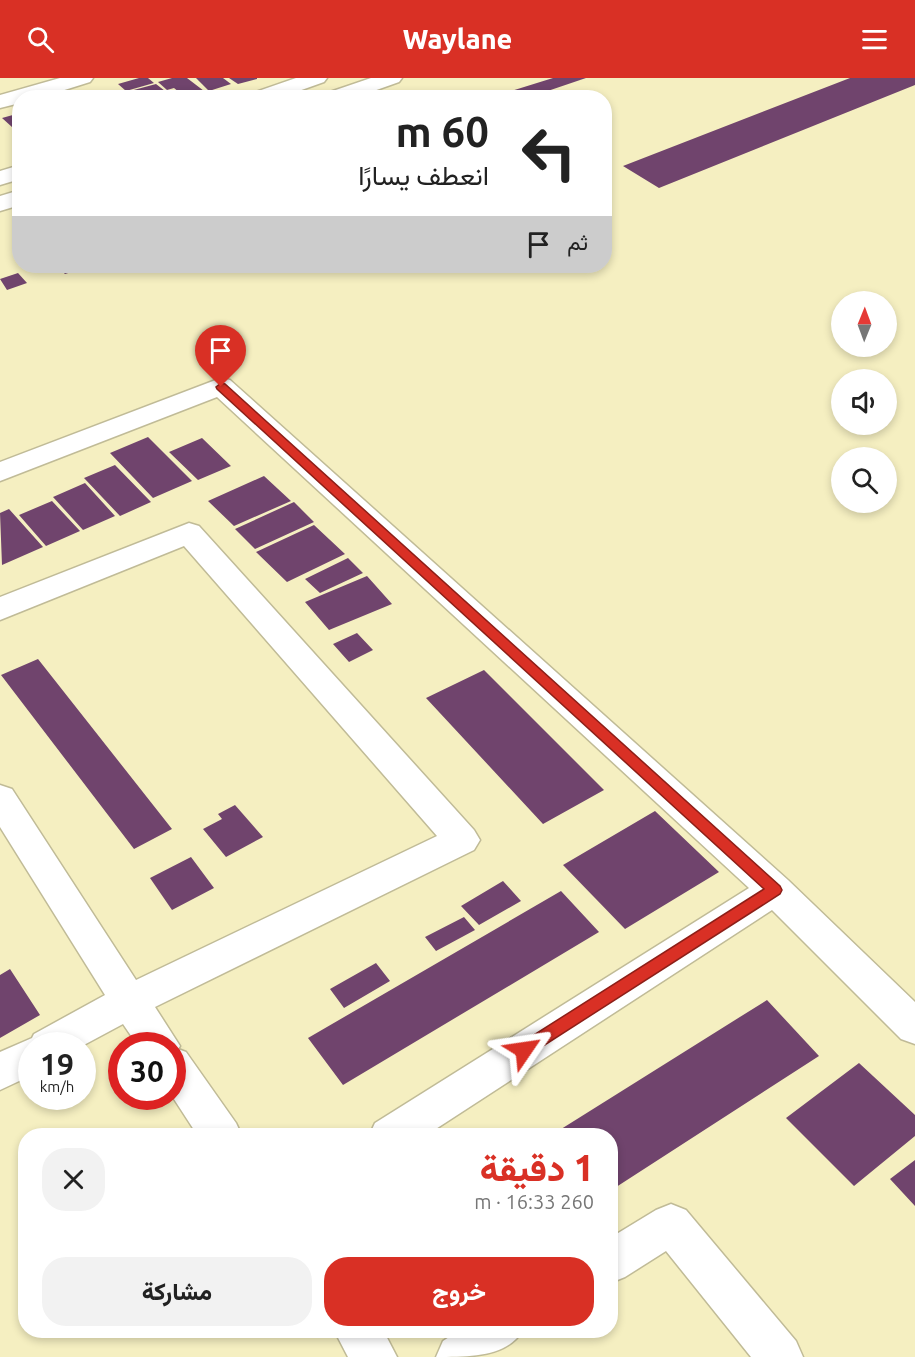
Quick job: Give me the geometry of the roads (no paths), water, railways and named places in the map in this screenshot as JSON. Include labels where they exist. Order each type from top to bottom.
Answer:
[{"type":"street","points":[[42,90],[83,78]]},
{"type":"street","points":[[281,90],[317,78]]},
{"type":"street","points":[[355,90],[392,78]]},
{"type":"street","points":[[0,472],[221,387],[775,890],[915,1027]]},
{"type":"street","points":[[0,609],[189,533],[462,840],[129,1001],[73,1032]]},
{"type":"street","points":[[0,798],[150,1032]]},
{"type":"street","points":[[401,1128],[775,890]]},
{"type":"street","points":[[0,1072],[18,1062]]},
{"type":"street","points":[[186,1084],[216,1128]]},
{"type":"street","points":[[618,1257],[671,1224],[780,1357]]},
{"type":"street","points":[[361,1338],[374,1357]]},
{"type":"street","points":[[459,1357],[489,1338]]}]
